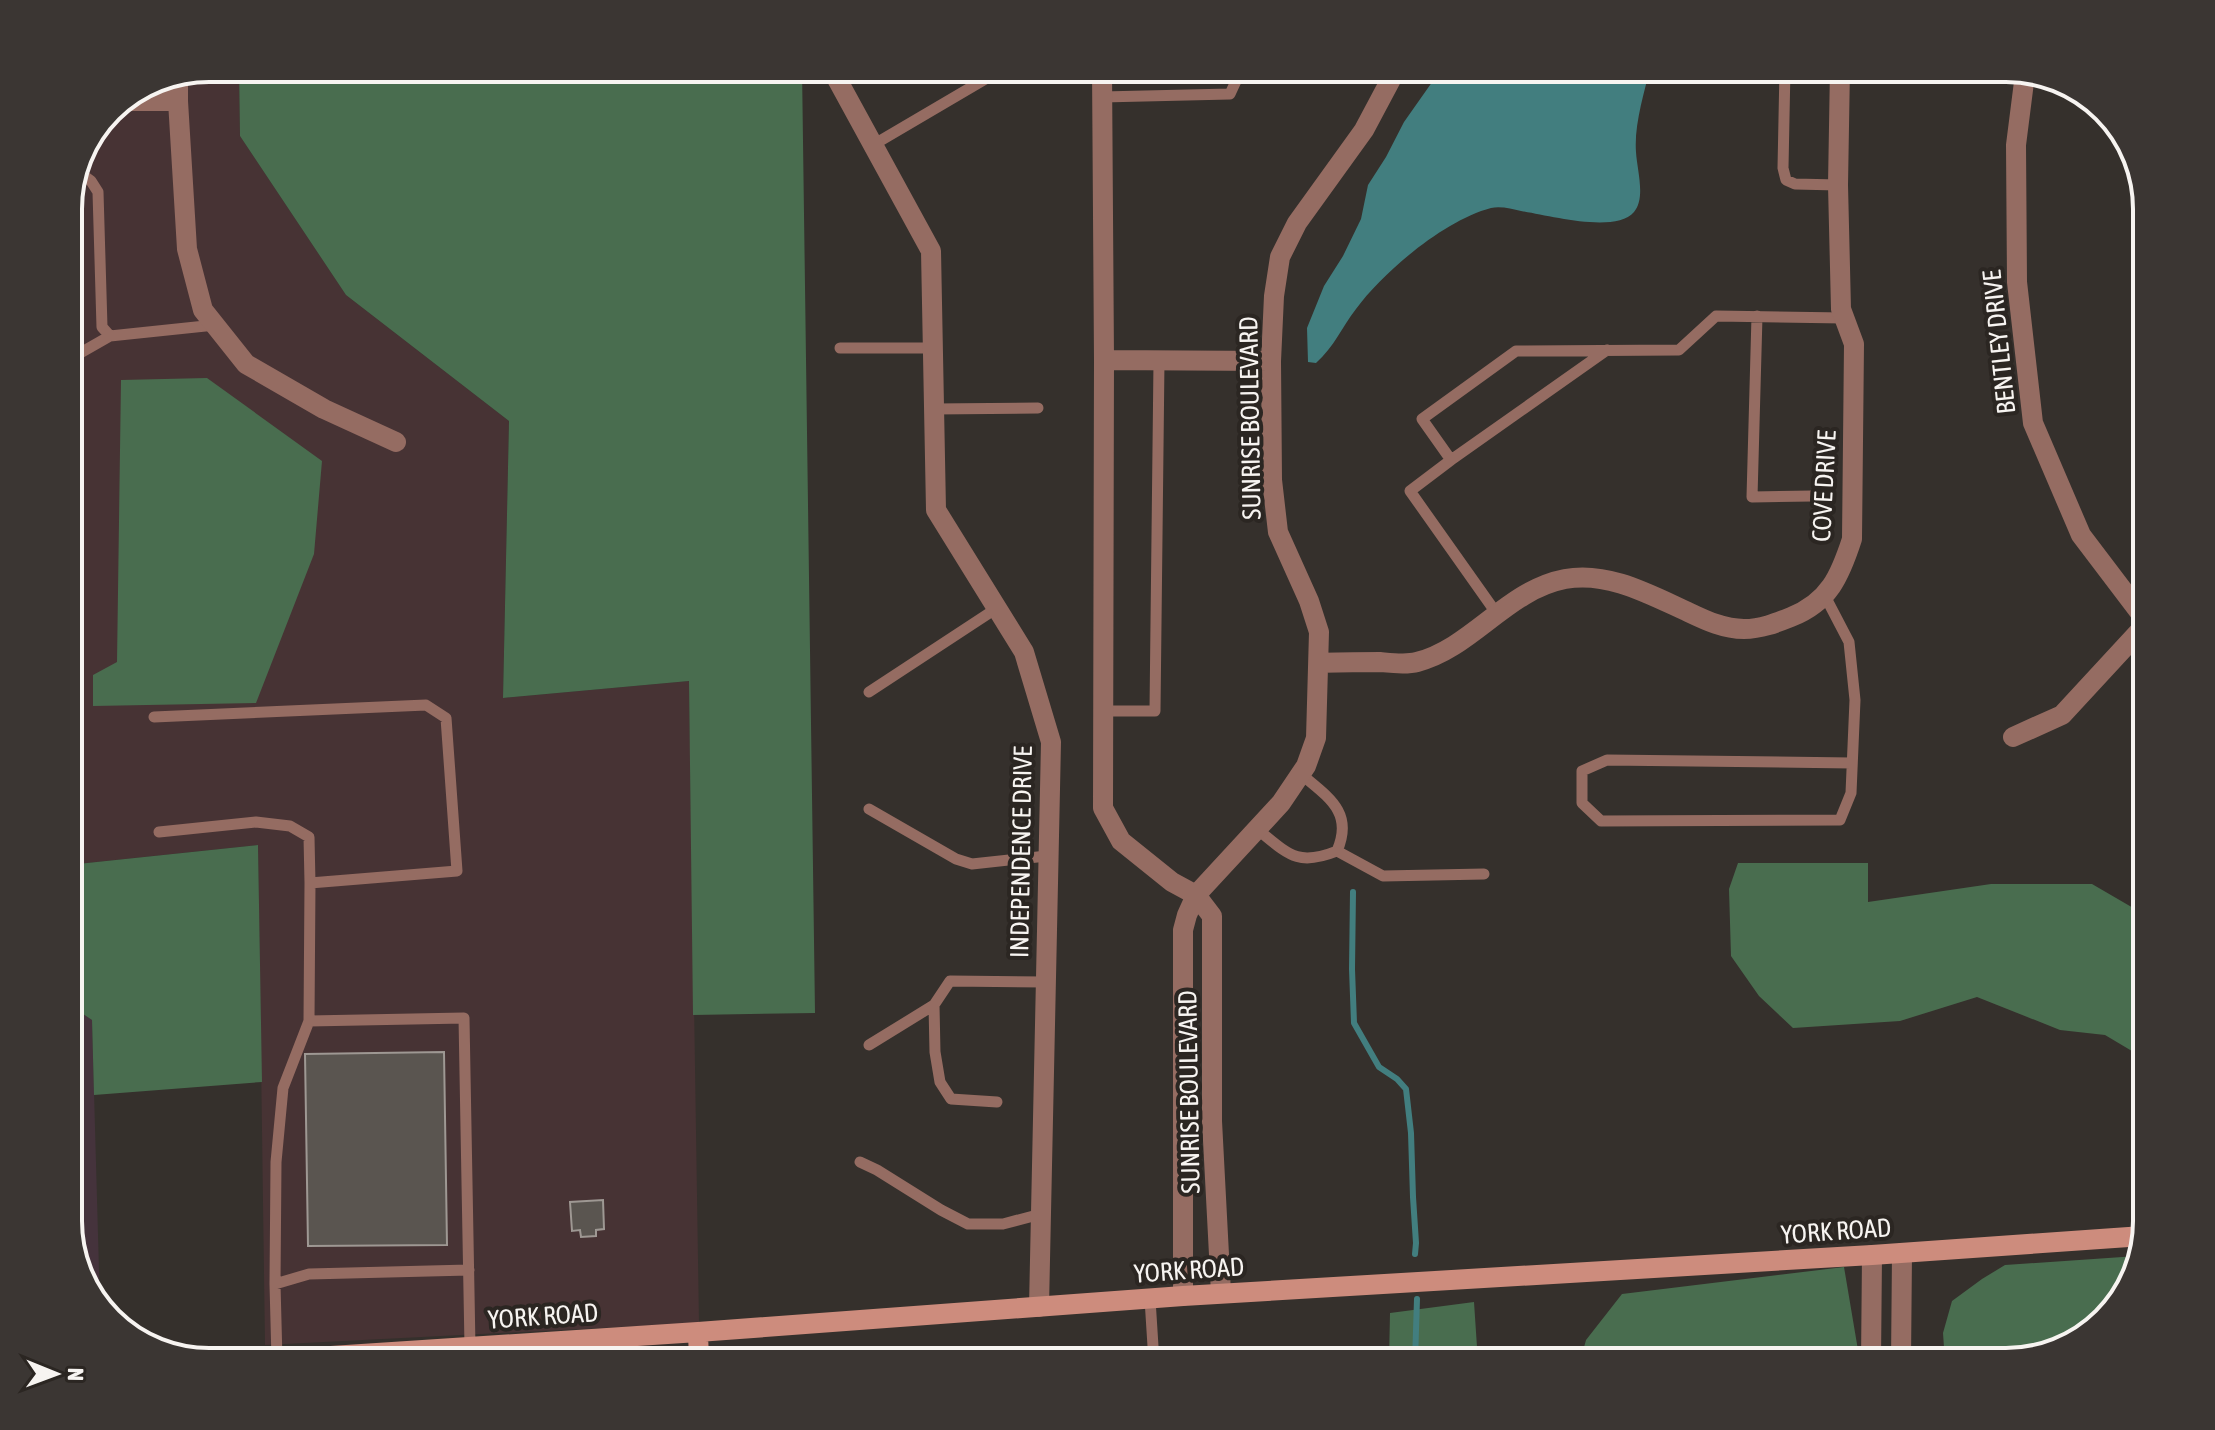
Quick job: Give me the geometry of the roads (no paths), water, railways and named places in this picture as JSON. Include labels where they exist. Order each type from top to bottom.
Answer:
[{"type":"street","name":"INDEPENDENCE DRIVE","points":[[839,82],[931,251],[936,510],[1024,652],[1051,742],[1039,1307]]},
{"type":"street","points":[[1102,82],[1103,808],[1121,841],[1172,882],[1196,895]]},
{"type":"street","name":"SUNRISE BOULEVARD","points":[[1183,1296],[1183,930],[1196,895],[1281,803],[1306,766],[1316,738],[1319,632],[1309,601],[1278,532],[1272,480],[1271,361],[1274,296],[1280,257],[1297,223],[1364,130],[1390,82]]},
{"type":"street","name":"COVE DRIVE","points":[[1319,663],[1415,663],[1454,644],[1509,604],[1564,579],[1597,577],[1632,587],[1723,627],[1744,629],[1762,627],[1794,616],[1811,609],[1825,596],[1843,569],[1852,539],[1854,344],[1841,309],[1840,82]]},
{"type":"street","name":"BENTLEY DRIVE","points":[[2024,83],[2016,145],[2017,282],[2033,423],[2081,535],[2133,604]]},
{"type":"street","points":[[178,86],[187,249],[203,310],[246,364],[324,409],[396,442]]},
{"type":"street","points":[[142,101],[178,101]]},
{"type":"street","points":[[1104,360],[1271,361]]},
{"type":"street","points":[[2013,737],[2062,715],[2133,638]]},
{"type":"street","name":"SUNRISE BOULEVARD","points":[[1196,895],[1212,916],[1212,1121],[1221,1293]]},
{"type":"street","name":"YORK ROAD","points":[[455,1348],[1221,1293],[2132,1237]]},
{"type":"street","points":[[1901,1348],[1902,1253]]},
{"type":"street","points":[[1871,1348],[1872,1255]]},
{"type":"street","points":[[698,1332],[699,1348]]},
{"type":"lane","points":[[873,145],[980,82]]},
{"type":"lane","points":[[1102,97],[1230,94],[1236,82]]},
{"type":"lane","points":[[1785,82],[1783,168],[1786,180],[1795,184],[1838,185]]},
{"type":"lane","points":[[86,177],[98,192],[102,327],[110,336]]},
{"type":"lane","points":[[1451,460],[1422,419],[1516,351],[1679,350],[1716,316],[1844,318]]},
{"type":"lane","points":[[1757,316],[1752,497],[1812,496]]},
{"type":"lane","points":[[82,352],[110,336],[215,325]]},
{"type":"lane","points":[[840,348],[933,348]]},
{"type":"lane","points":[[1497,614],[1410,491],[1607,350]]},
{"type":"lane","points":[[1103,711],[1155,711],[1159,361]]},
{"type":"lane","points":[[934,409],[1038,408]]},
{"type":"lane","points":[[1825,596],[1849,642],[1855,700],[1851,793],[1840,820],[1601,821],[1582,803],[1582,771],[1607,760],[1852,763]]},
{"type":"lane","points":[[869,692],[997,608]]},
{"type":"lane","points":[[154,717],[426,705],[446,718],[457,871],[310,883]]},
{"type":"lane","points":[[1257,829],[1290,856],[1318,859],[1337,851],[1343,838],[1342,818],[1334,801],[1301,774]]},
{"type":"lane","points":[[869,809],[956,859],[972,864],[1047,856]]},
{"type":"lane","points":[[159,832],[256,822],[290,826],[309,837],[309,1021],[283,1088],[276,1162],[277,1348]]},
{"type":"lane","points":[[1337,851],[1383,876],[1484,874]]},
{"type":"lane","points":[[869,1045],[934,1005],[950,981],[1045,982]]},
{"type":"lane","points":[[934,1005],[937,1067],[940,1082],[951,1099],[997,1102]]},
{"type":"lane","points":[[309,1021],[464,1018],[470,1347]]},
{"type":"lane","points":[[860,1162],[968,1224],[1003,1224],[1041,1214]]},
{"type":"lane","points":[[275,1284],[309,1274],[469,1270]]},
{"type":"lane","points":[[1150,1299],[1153,1348]]},
{"type":"water","points":[[1432,82],[1647,82],[1636,131],[1638,206],[1625,218],[1612,222],[1580,221],[1503,208],[1473,214],[1435,235],[1382,279],[1322,357],[1316,363],[1308,362],[1307,328],[1324,286],[1361,219],[1368,185],[1404,122]]},
{"type":"waterway","points":[[1353,892],[1354,1023],[1379,1067],[1406,1089],[1411,1133],[1415,1254]]},
{"type":"waterway","points":[[1415,1348],[1417,1299]]}]
